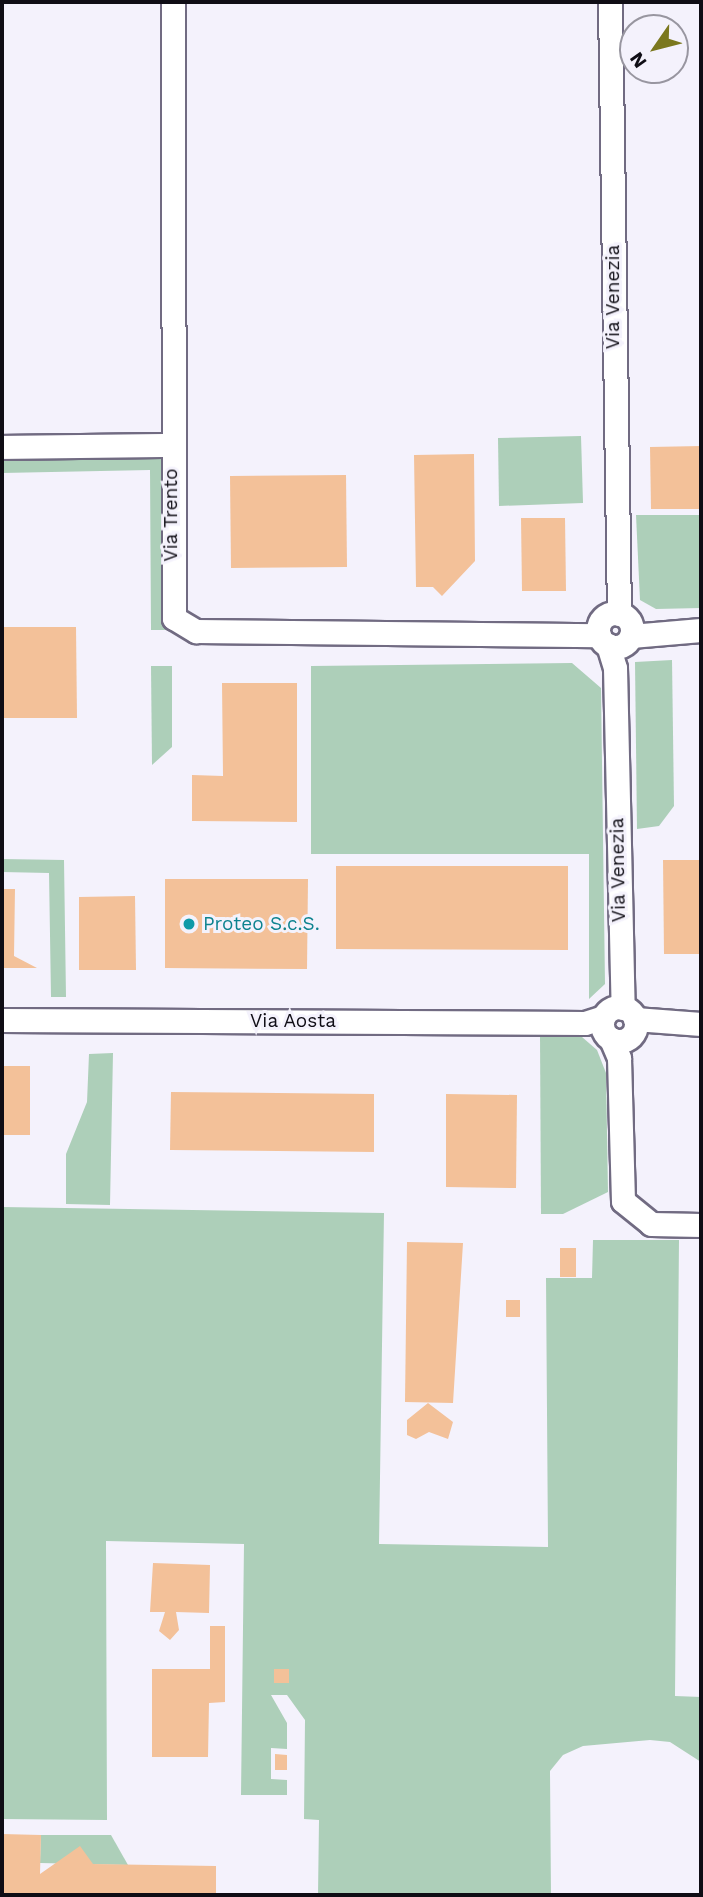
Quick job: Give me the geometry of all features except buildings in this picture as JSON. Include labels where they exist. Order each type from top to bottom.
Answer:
[{"type":"street","name":"Via Trento","points":[[173,2],[171,608],[183,627],[615,627],[701,630]]},
{"type":"street","name":"Via Venezia","points":[[610,2],[615,668],[623,1201],[651,1224],[701,1224]]},
{"type":"street","points":[[2,447],[171,445]]},
{"type":"street","name":"Via Aosta","points":[[2,1020],[701,1024]]},
{"type":"green space","points":[[581,436],[583,503],[499,506],[498,438]]},
{"type":"green space","points":[[165,456],[166,630],[151,630],[150,470],[2,473],[2,458]]},
{"type":"green space","points":[[636,515],[701,515],[701,608],[656,609],[640,600]]},
{"type":"green space","points":[[672,660],[674,806],[659,826],[637,829],[635,662]]},
{"type":"green space","points":[[572,663],[601,688],[605,984],[589,999],[589,854],[311,854],[311,666]]},
{"type":"green space","points":[[151,666],[172,666],[172,747],[152,765]]},
{"type":"green space","points":[[2,859],[64,860],[66,997],[51,997],[49,873],[2,872]]},
{"type":"green space","points":[[540,1036],[582,1037],[597,1050],[606,1073],[608,1192],[563,1214],[541,1214]]},
{"type":"green space","points":[[113,1053],[110,1205],[66,1204],[66,1154],[87,1102],[89,1054]]},
{"type":"green space","points":[[2,1207],[384,1213],[379,1544],[548,1547],[546,1278],[592,1278],[593,1240],[679,1240],[675,1696],[701,1697],[701,1762],[670,1742],[650,1740],[583,1746],[563,1755],[550,1771],[551,1895],[318,1895],[319,1820],[304,1819],[305,1720],[287,1695],[271,1695],[287,1723],[287,1749],[271,1748],[271,1779],[287,1780],[287,1795],[241,1795],[244,1544],[106,1541],[107,1820],[2,1819]]},
{"type":"green space","points":[[41,1835],[111,1835],[128,1865],[40,1863]]},
{"type":"place","name":"Proteo S.c.S.","points":[[189,924]]}]
